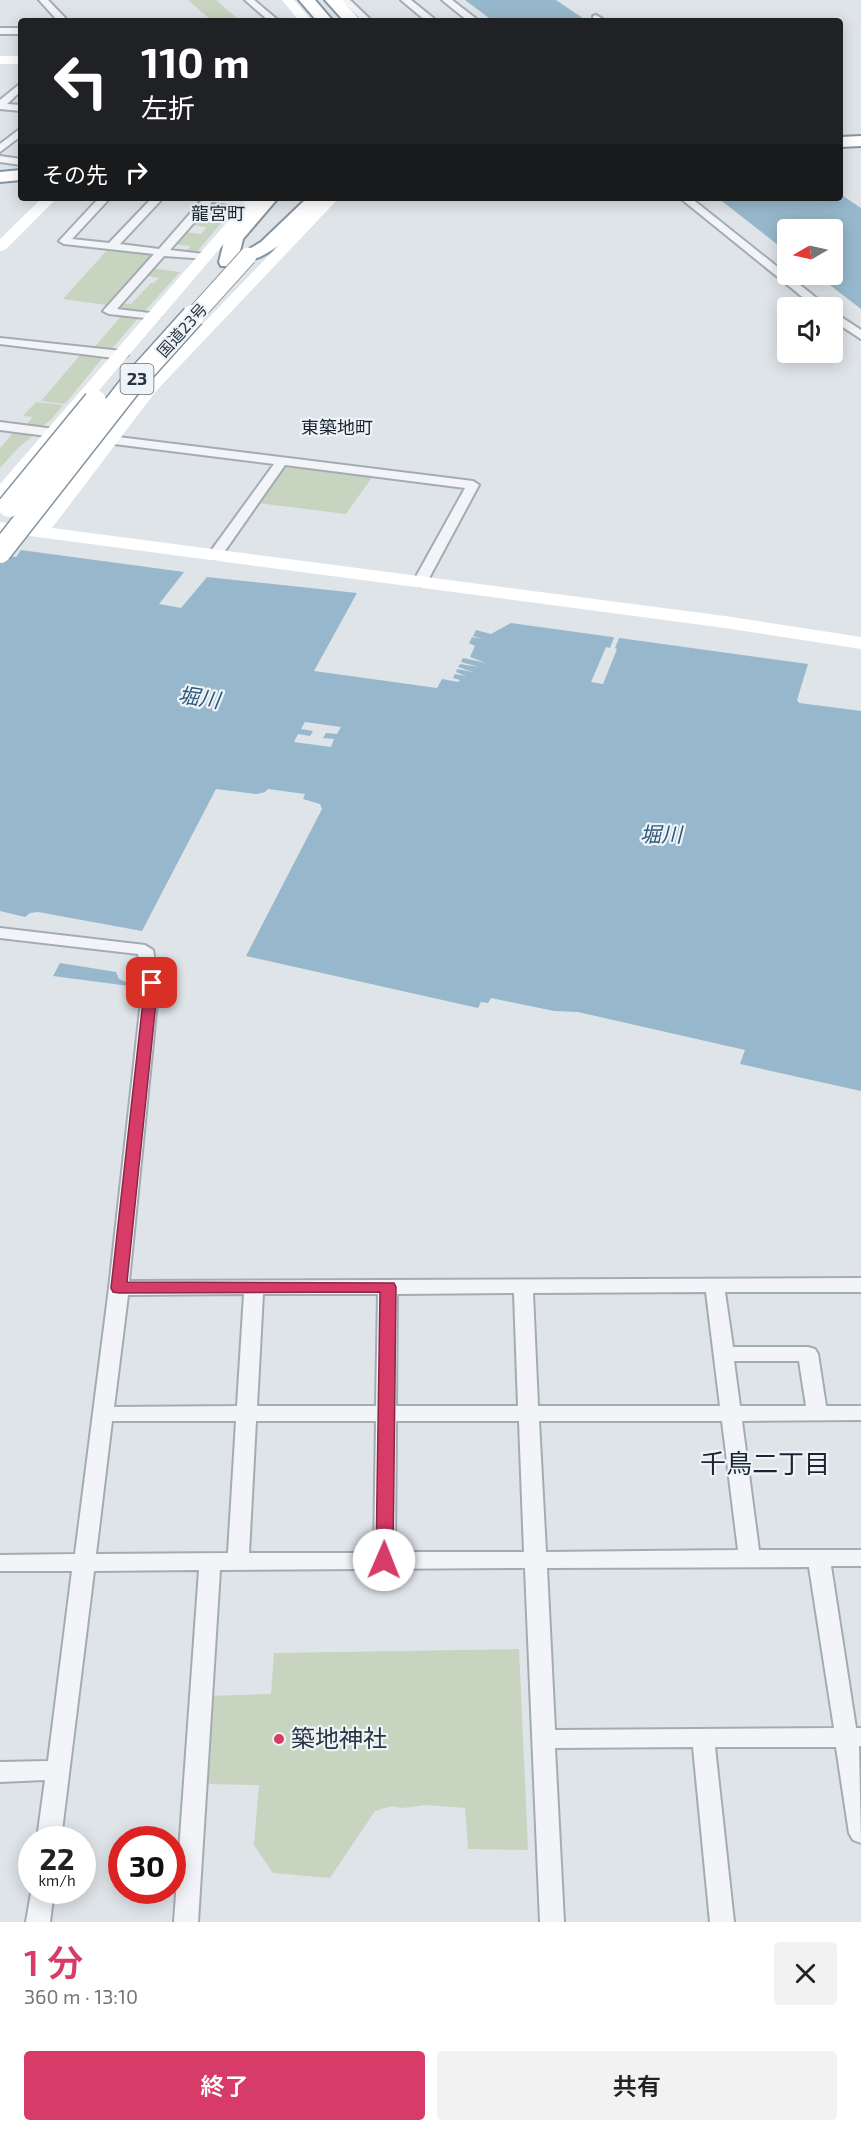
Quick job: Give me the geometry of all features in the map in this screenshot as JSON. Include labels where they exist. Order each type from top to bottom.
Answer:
[{"type":"highway","points":[[299,0],[313,18]]},
{"type":"highway","points":[[307,0],[322,18]]},
{"type":"highway","points":[[320,0],[339,7],[350,18]]},
{"type":"highway","points":[[843,139],[861,138]]},
{"type":"highway","points":[[0,161],[18,162]]},
{"type":"highway","points":[[0,167],[18,166]]},
{"type":"highway","points":[[0,176],[18,174]]},
{"type":"highway","points":[[266,201],[234,238],[238,259],[268,246],[314,201]]},
{"type":"highway","name":"国道23号","points":[[0,552],[130,386],[287,201]]},
{"type":"highway","name":"国道23号","points":[[0,517],[108,386],[300,201]]},
{"type":"street","points":[[43,0],[60,18]]},
{"type":"street","points":[[249,0],[270,18]]},
{"type":"street","points":[[288,0],[303,18]]},
{"type":"street","points":[[405,0],[428,18]]},
{"type":"street","points":[[446,0],[470,18]]},
{"type":"street","points":[[339,7],[361,18]]},
{"type":"street","points":[[0,31],[18,31]]},
{"type":"street","points":[[0,63],[18,63]]},
{"type":"street","points":[[0,105],[18,89]]},
{"type":"street","points":[[0,105],[18,108]]},
{"type":"street","points":[[0,149],[18,133]]},
{"type":"street","points":[[3,242],[47,201]]},
{"type":"street","points":[[102,201],[64,242],[204,257]]},
{"type":"street","points":[[111,247],[155,201]]},
{"type":"street","points":[[154,316],[109,310],[206,201]]},
{"type":"street","points":[[0,495],[253,201]]},
{"type":"street","points":[[39,533],[150,388],[329,201]]},
{"type":"street","points":[[689,201],[810,297]]},
{"type":"street","points":[[843,322],[861,336]]},
{"type":"street","points":[[0,341],[122,355]]},
{"type":"street","points":[[0,426],[53,435],[282,461],[472,486],[420,582]]},
{"type":"street","points":[[215,555],[282,461]]},
{"type":"street","points":[[0,527],[713,620],[861,643]]},
{"type":"street","points":[[0,933],[145,950],[152,983],[119,1288],[51,1826]]},
{"type":"street","points":[[119,1288],[861,1285]]},
{"type":"street","points":[[716,1286],[750,1559]]},
{"type":"street","points":[[238,1561],[254,1287]]},
{"type":"street","points":[[384,1560],[388,1287]]},
{"type":"street","points":[[523,1287],[552,1922]]},
{"type":"street","points":[[724,1354],[808,1354],[817,1413]]},
{"type":"street","points":[[102,1414],[861,1413]]},
{"type":"street","points":[[0,1563],[861,1558]]},
{"type":"street","points":[[819,1559],[854,1737],[861,1833]]},
{"type":"street","points":[[186,1922],[210,1561]]},
{"type":"street","points":[[544,1739],[854,1737]]},
{"type":"street","points":[[703,1738],[722,1922]]},
{"type":"street","points":[[0,1772],[58,1770]]},
{"type":"street","points":[[38,1922],[40,1904]]},
{"type":"green space","points":[[188,0],[216,0],[237,18],[209,18]]},
{"type":"green space","points":[[209,202],[237,204],[195,254],[185,253],[190,246],[172,244],[183,232],[201,234],[207,227],[189,225]]},
{"type":"green space","points":[[109,248],[155,253],[106,305],[63,299]]},
{"type":"green space","points":[[150,268],[180,272],[143,313],[115,308],[119,303],[131,304],[159,278],[144,275]]},
{"type":"green space","points":[[122,315],[139,317],[110,351],[93,349]]},
{"type":"green space","points":[[82,353],[105,355],[65,404],[41,401]]},
{"type":"green space","points":[[36,402],[63,405],[47,423],[32,427],[25,426],[33,417],[23,416]]},
{"type":"green space","points":[[14,432],[35,434],[0,468],[0,448]]},
{"type":"green space","points":[[286,464],[373,476],[346,514],[258,503]]},
{"type":"green space","points":[[519,1649],[528,1850],[468,1849],[465,1808],[426,1805],[402,1808],[392,1806],[375,1811],[330,1878],[273,1873],[254,1845],[259,1785],[202,1784],[209,1696],[271,1694],[274,1653]]},
{"type":"water","points":[[465,0],[556,0],[583,18],[489,18]]},
{"type":"water","points":[[843,196],[861,208],[861,309],[830,285],[843,285],[843,219],[777,219],[777,244],[722,201],[843,201]]},
{"type":"water","name":"堀川","points":[[21,550],[184,572],[159,604],[181,608],[207,577],[357,593],[314,671],[437,688],[442,679],[458,682],[460,680],[453,678],[455,674],[466,676],[456,672],[457,669],[473,672],[458,667],[460,664],[479,667],[461,662],[463,658],[486,663],[470,657],[475,646],[469,643],[472,637],[482,639],[473,636],[476,630],[491,634],[511,623],[808,664],[797,700],[799,703],[861,711],[861,1091],[740,1064],[745,1050],[578,1012],[554,1011],[491,998],[488,1003],[481,1002],[478,1008],[246,956],[322,809],[320,804],[303,799],[305,794],[268,789],[257,794],[216,789],[142,931],[38,912],[30,913],[25,917],[0,911],[0,555],[16,557]],"holes":[[[305,722],[341,727],[337,734],[326,733],[323,738],[334,739],[331,747],[294,742],[298,734],[310,736],[313,731],[301,729]]]},
{"type":"water","points":[[60,963],[116,972],[119,979],[137,987],[53,976]]},
{"type":"pier","points":[[615,635],[620,636],[615,648],[617,649],[603,684],[591,682],[606,647],[610,648]]},
{"type":"place","name":"築地神社","points":[[279,1739]]},
{"type":"district","name":"龍宮町","points":[[218,214]]},
{"type":"district","name":"東築地町","points":[[337,428]]},
{"type":"district","name":"千鳥二丁目","points":[[765,1464]]},
{"type":"route","points":[[152,983],[119,1288],[388,1287],[384,1560]]}]
